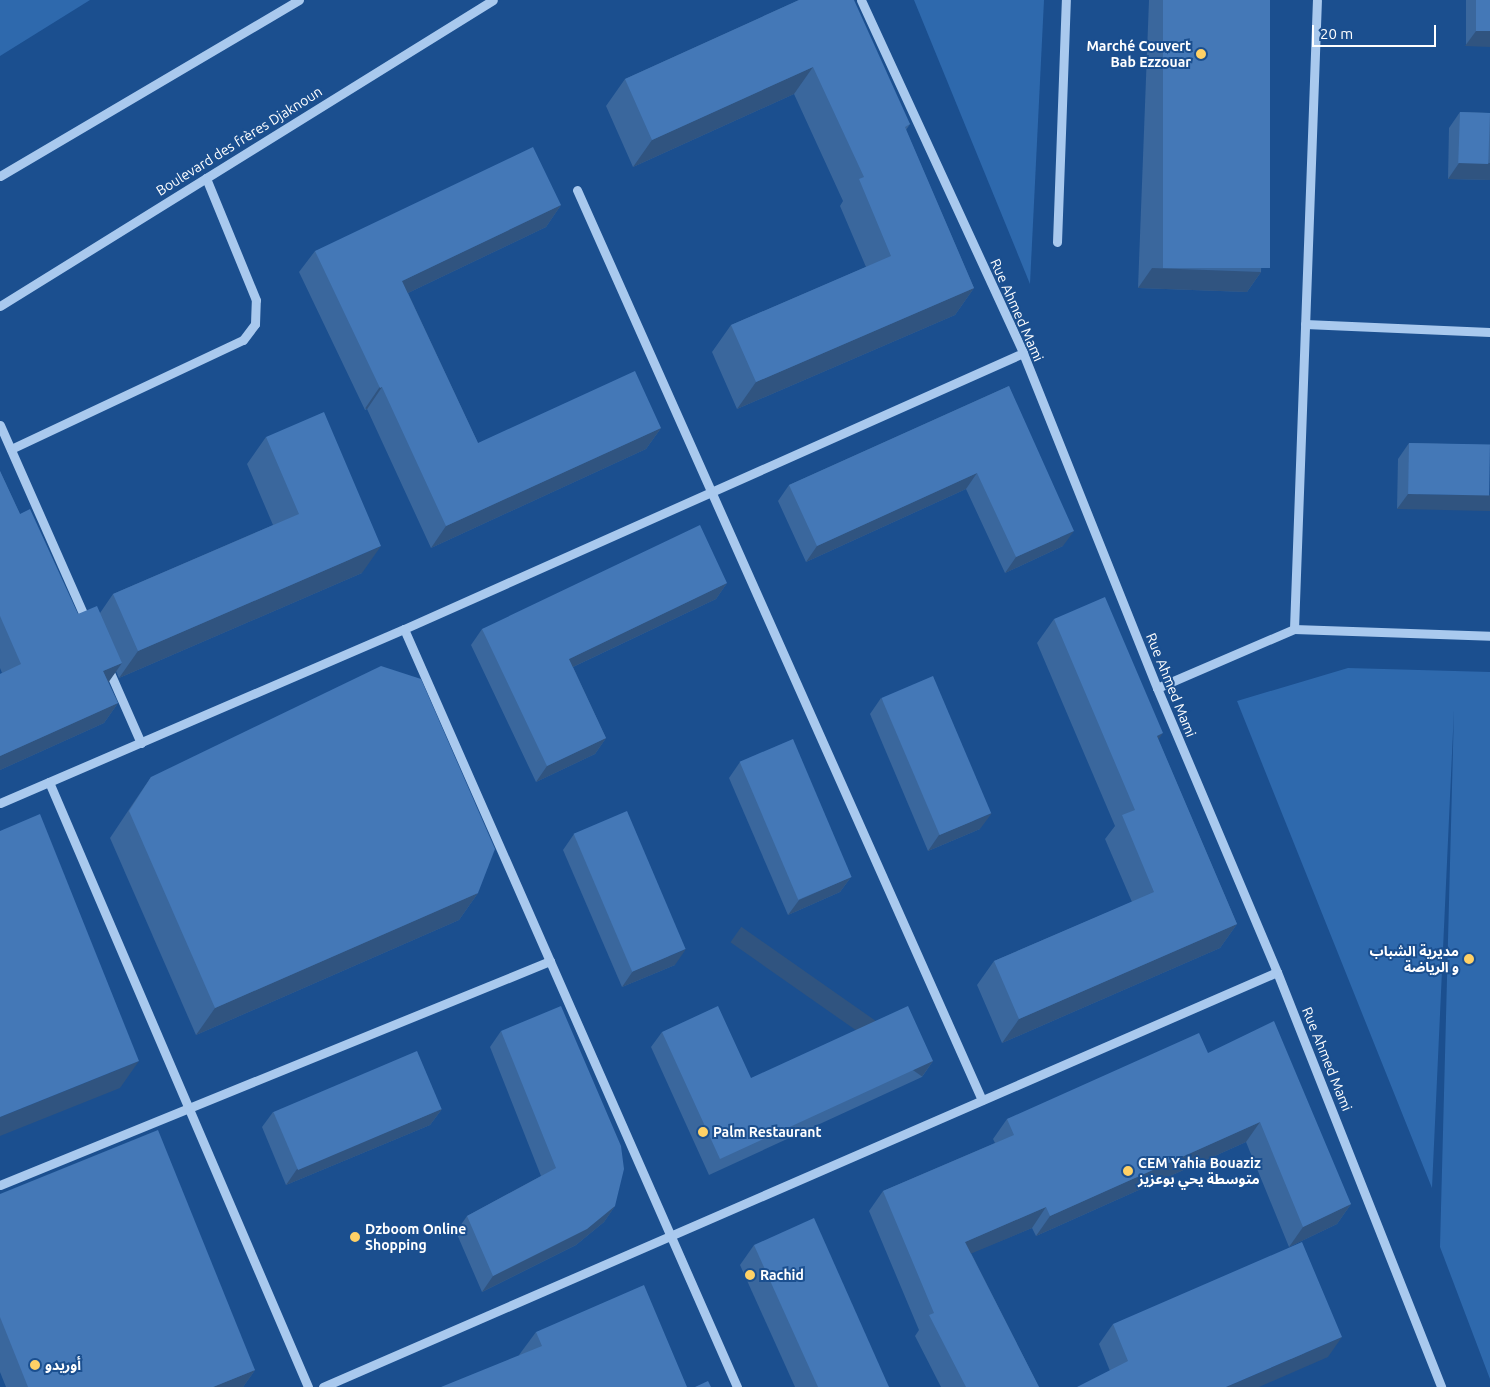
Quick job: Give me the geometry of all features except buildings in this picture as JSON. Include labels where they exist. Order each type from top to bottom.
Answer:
[{"type":"street","points":[[0,176],[299,0]]},
{"type":"street","name":"Boulevard des frères Djaknoun","points":[[0,306],[493,0]]},
{"type":"street","name":"Rue Ahmed Mami","points":[[861,0],[1022,353],[1157,688],[1277,972],[1441,1387]]},
{"type":"street","points":[[1057,242],[1066,0]]},
{"type":"street","points":[[1294,629],[1317,0]]},
{"type":"street","points":[[11,449],[243,340],[255,324],[256,300],[206,178]]},
{"type":"street","points":[[577,190],[982,1100]]},
{"type":"street","points":[[1305,324],[1490,332]]},
{"type":"street","points":[[0,803],[404,629],[1022,353]]},
{"type":"street","points":[[0,425],[94,636]]},
{"type":"street","points":[[404,629],[737,1387]]},
{"type":"street","points":[[1157,688],[1294,629],[1490,636]]},
{"type":"street","points":[[102,654],[141,743]]},
{"type":"street","points":[[49,782],[308,1387]]},
{"type":"street","points":[[0,1185],[550,961]]},
{"type":"street","points":[[323,1387],[1277,972]]},
{"type":"shaded area","points":[[0,0],[90,0],[0,56]]},
{"type":"shaded area","points":[[914,0],[1044,0],[1030,284]]},
{"type":"shaded area","points":[[1348,668],[1490,672],[1490,1379],[1440,1247],[1454,710],[1432,1188],[1237,701]]},
{"type":"place","name":"Marché Couvert Bab Ezzouar","points":[[1201,54]]},
{"type":"place","name":"مديرية الشباب و الرياضة","points":[[1469,959]]},
{"type":"place","name":"Palm Restaurant","points":[[703,1132]]},
{"type":"place","name":"CEM Yahia Bouaziz متوسطة يحي بوعزيز","points":[[1128,1171]]},
{"type":"place","name":"Dzboom Online Shopping","points":[[355,1237]]},
{"type":"place","name":"Rachid","points":[[750,1275]]},
{"type":"place","name":"أوريدو","points":[[35,1365]]}]
